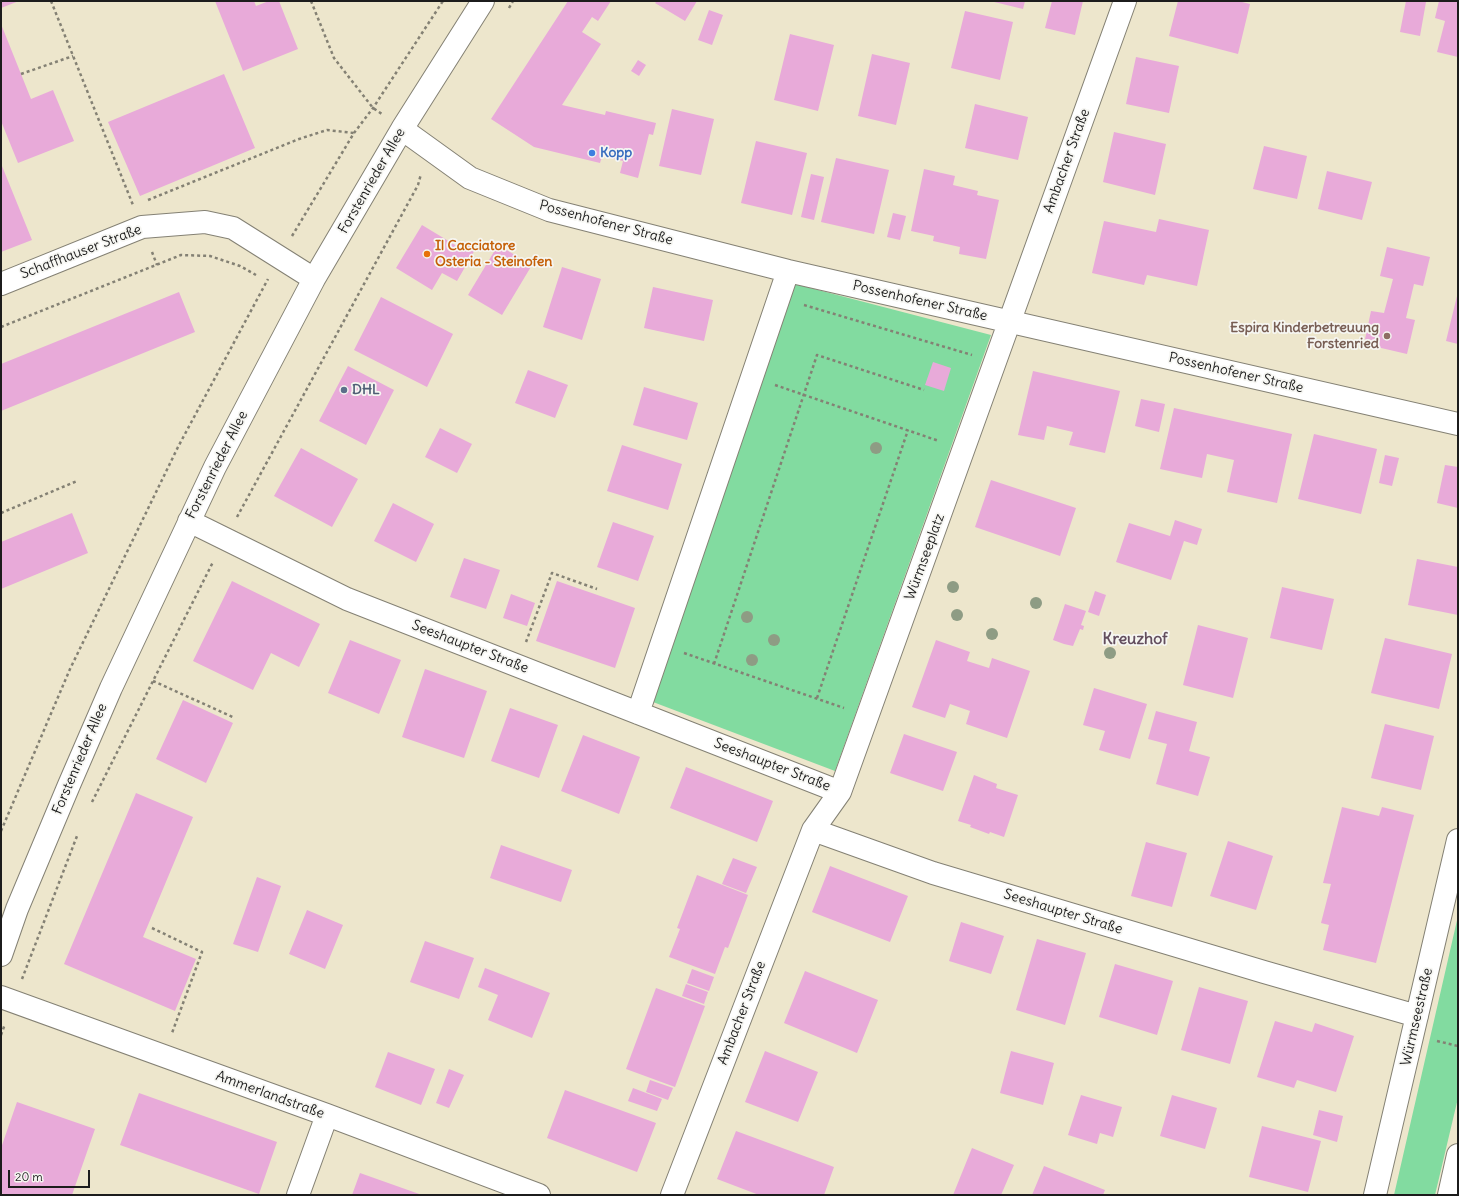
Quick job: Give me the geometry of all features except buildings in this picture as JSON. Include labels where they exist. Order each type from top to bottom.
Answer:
[{"type":"street","name":"Forstenrieder Allee","points":[[1,955],[17,909],[111,688],[215,467],[314,279],[402,128],[483,1]]},
{"type":"street","name":"Ambacher Straße","points":[[1009,321],[1125,1]]},
{"type":"street","name":"Possenhofener Straße","points":[[402,128],[470,178],[549,210],[788,271],[1458,424]]},
{"type":"street","name":"Schaffhauser Straße","points":[[1,284],[142,227],[205,222],[233,228],[280,256],[314,279]]},
{"type":"street","points":[[638,713],[788,271]]},
{"type":"street","name":"Würmseeplatz","points":[[840,792],[1009,321]]},
{"type":"street","name":"Seeshaupter Straße","points":[[189,521],[347,599],[840,792],[813,830],[933,872],[1417,1016]]},
{"type":"street","name":"Ambacher Straße","points":[[672,1195],[813,830]]},
{"type":"street","name":"Würmseestraße","points":[[1375,1195],[1458,840]]},
{"type":"street","name":"Ammerlandstraße","points":[[7,999],[327,1115],[539,1195]]},
{"type":"street","points":[[298,1195],[327,1115]]},
{"type":"street","points":[[1449,1195],[1458,1155]]},
{"type":"path","points":[[51,1],[133,206],[140,203]]},
{"type":"path","points":[[311,1],[334,58],[373,108],[402,128]]},
{"type":"path","points":[[1,831],[70,669],[178,447],[280,256],[354,133],[373,108],[443,1]]},
{"type":"path","points":[[22,74],[73,56]]},
{"type":"path","points":[[147,200],[320,132],[327,130],[354,133]]},
{"type":"path","points":[[91,803],[225,539],[418,185],[429,149]]},
{"type":"path","points":[[142,227],[157,264]]},
{"type":"path","points":[[1,328],[181,255],[210,256],[240,266],[267,281]]},
{"type":"path","points":[[779,298],[995,362]]},
{"type":"path","points":[[714,664],[817,355],[924,390]]},
{"type":"path","points":[[752,378],[964,449]]},
{"type":"path","points":[[817,698],[908,430]]},
{"type":"path","points":[[1,513],[77,482]]},
{"type":"path","points":[[517,666],[552,573],[597,589]]},
{"type":"path","points":[[661,645],[868,716]]},
{"type":"path","points":[[153,681],[235,718]]},
{"type":"path","points":[[1,1035],[7,999],[79,832]]},
{"type":"path","points":[[152,928],[202,952],[163,1056]]},
{"type":"green space","points":[[795,284],[991,335],[835,771],[653,702]]},
{"type":"green space","points":[[1458,916],[1458,1098],[1435,1195],[1394,1195]]},
{"type":"place","name":"Kopp","points":[[592,153]]},
{"type":"place","name":"Il Cacciatore Osteria - Steinofen","points":[[427,254]]},
{"type":"place","name":"Espira Kinderbetreuung Forstenried","points":[[1387,336]]},
{"type":"place","name":"DHL","points":[[344,390]]},
{"type":"district","name":"Kreuzhof","points":[[1135,639]]}]
